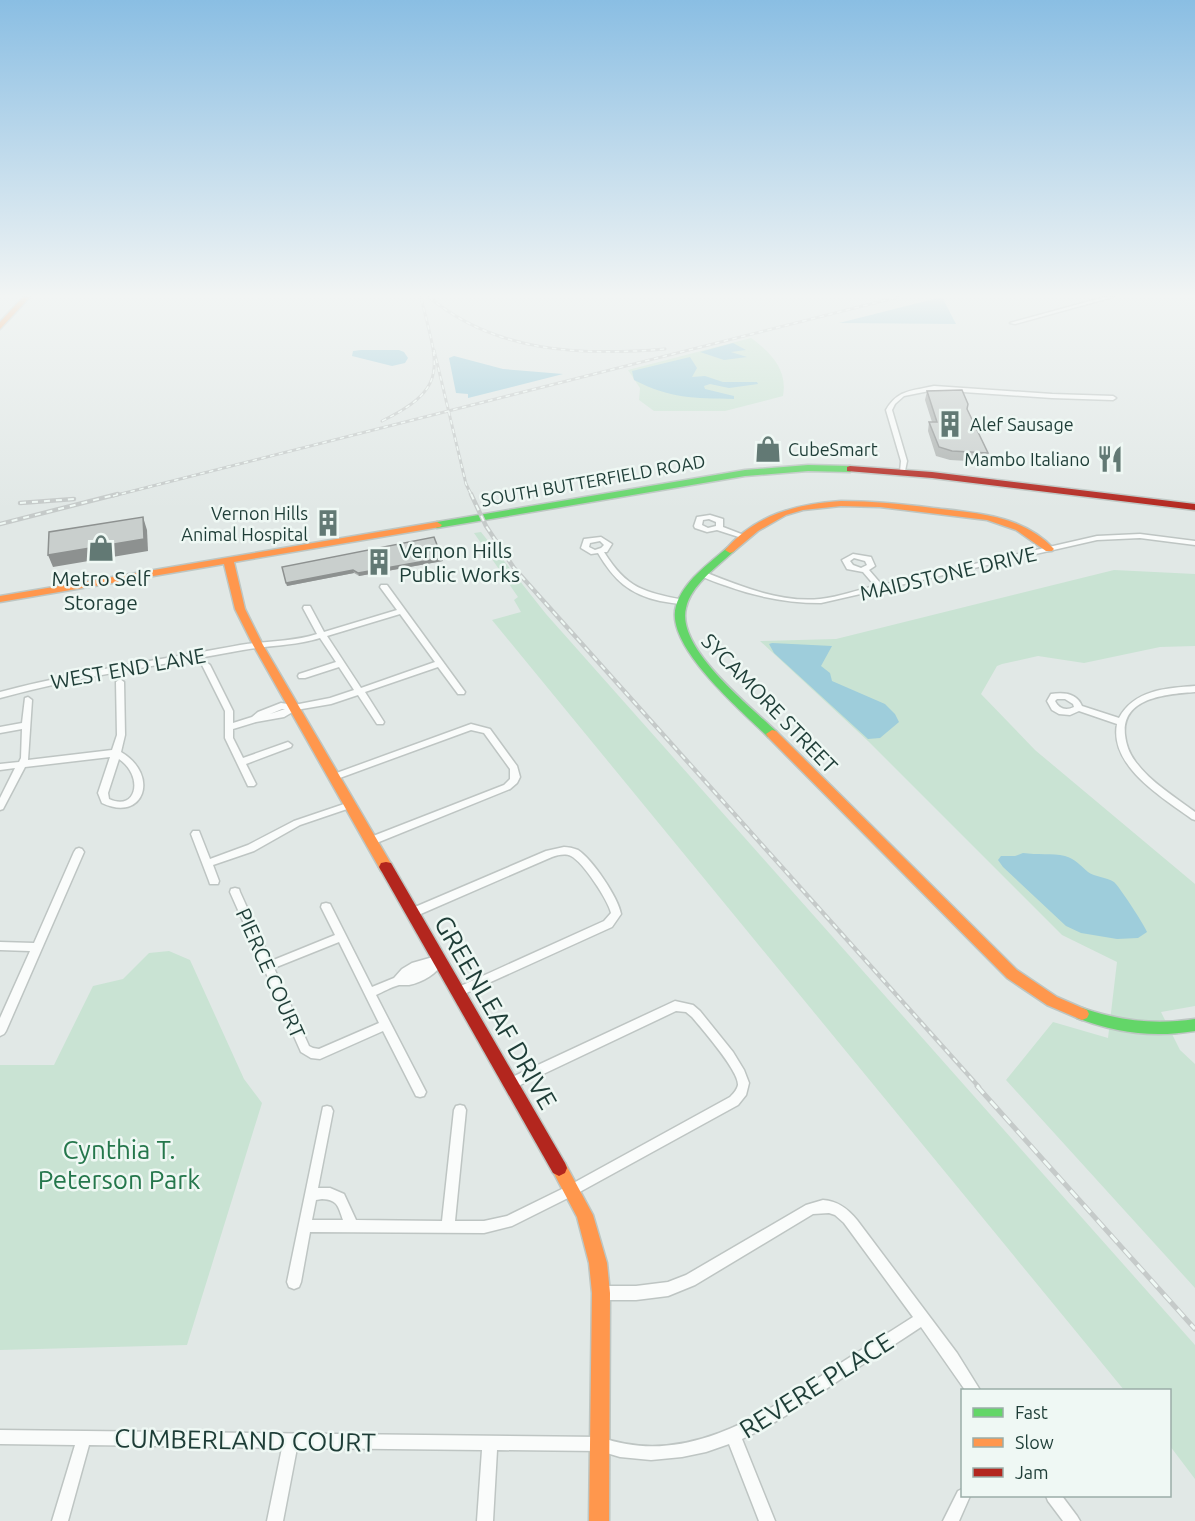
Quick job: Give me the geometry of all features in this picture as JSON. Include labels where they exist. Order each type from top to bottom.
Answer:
[{"type":"street","points":[[902,471],[904,461],[889,410],[897,399],[908,392],[940,388],[1113,398]]},
{"type":"street","name":"SOUTH BUTTERFIELD ROAD","points":[[0,599],[753,472],[830,467],[902,471],[1195,507]]},
{"type":"street","points":[[600,551],[612,572],[630,587],[657,598],[681,602],[704,575],[744,537],[769,520],[796,510],[838,503],[867,503],[1003,521],[1026,530],[1049,549]]},
{"type":"street","points":[[719,528],[744,537]]},
{"type":"street","name":"MAIDSTONE DRIVE","points":[[704,575],[762,596],[797,601],[831,600],[1097,538],[1119,536],[1195,543]]},
{"type":"street","name":"GREENLEAF DRIVE","points":[[228,560],[240,609],[258,645],[439,962],[512,1083],[585,1215],[593,1243],[600,1293],[599,1521]]},
{"type":"street","points":[[865,570],[881,588]]},
{"type":"street","points":[[384,587],[460,693]]},
{"type":"street","name":"SYCAMORE STREET","points":[[681,602],[678,612],[679,632],[693,654],[1012,974],[1052,1001],[1089,1017],[1147,1030],[1167,1030],[1195,1025]]},
{"type":"street","points":[[307,608],[380,722]]},
{"type":"street","name":"WEST END LANE","points":[[0,695],[41,684],[258,645],[290,644],[400,612]]},
{"type":"street","points":[[302,676],[342,663]]},
{"type":"street","points":[[230,727],[255,719],[284,714],[294,708],[331,701],[439,664]]},
{"type":"street","points":[[206,665],[229,711],[229,738],[251,784]]},
{"type":"street","points":[[0,767],[116,753],[134,767],[141,786],[134,799],[116,804],[105,801],[103,793],[116,753],[121,735],[120,682]]},
{"type":"street","points":[[1195,689],[1148,697],[1135,704],[1121,722],[1120,741],[1130,761],[1151,783],[1195,817]]},
{"type":"street","points":[[0,807],[25,758],[28,700]]},
{"type":"street","points":[[1078,708],[1121,722]]},
{"type":"street","points":[[0,730],[27,724]]},
{"type":"street","points":[[334,777],[466,728],[477,727],[487,731],[517,774],[510,785],[371,841]]},
{"type":"street","points":[[241,762],[288,745]]},
{"type":"street","points":[[208,863],[251,848],[297,823],[350,805]]},
{"type":"street","points":[[196,834],[214,881]]},
{"type":"street","points":[[412,913],[559,851],[571,851],[581,858],[616,909],[613,920],[608,924],[458,992]]},
{"type":"street","points":[[0,1031],[79,852]]},
{"type":"street","name":"PIERCE COURT","points":[[235,892],[305,1049],[311,1053],[320,1054],[386,1025]]},
{"type":"street","points":[[326,907],[420,1092]]},
{"type":"street","points":[[268,966],[340,937]]},
{"type":"street","points":[[0,946],[37,947]]},
{"type":"street","points":[[370,993],[398,981],[404,973],[428,962],[439,962]]},
{"type":"street","points":[[305,1226],[484,1227],[508,1222],[572,1190],[711,1113],[740,1095],[742,1077],[693,1011],[675,1006],[512,1083]]},
{"type":"street","points":[[448,1227],[460,1110]]},
{"type":"street","points":[[294,1282],[327,1111]]},
{"type":"street","points":[[311,1194],[335,1193],[342,1199],[352,1226]]},
{"type":"street","points":[[600,1293],[636,1293],[668,1289],[690,1280],[817,1206],[834,1208],[843,1212],[952,1358],[972,1389]]},
{"type":"street","name":"REVERE PLACE","points":[[490,1443],[600,1444],[617,1451],[659,1454],[704,1446],[734,1437],[782,1412],[922,1319]]},
{"type":"street","name":"CUMBERLAND COURT","points":[[0,1437],[490,1443]]},
{"type":"street","points":[[734,1437],[767,1521]]},
{"type":"street","points":[[60,1521],[84,1438]]},
{"type":"street","points":[[275,1521],[291,1441]]},
{"type":"street","points":[[485,1521],[490,1443]]},
{"type":"street","points":[[951,1521],[963,1497]]},
{"type":"street","points":[[1054,1497],[1072,1521]]},
{"type":"green space","points":[[636,368],[779,368],[783,378],[783,396],[725,411],[654,411],[639,400],[640,388],[628,370]]},
{"type":"green space","points":[[481,532],[546,614],[1195,1345],[1195,1479],[1171,1447],[1171,1389],[1123,1389],[492,620],[521,612],[514,600],[518,597],[474,533]]},
{"type":"green space","points":[[1114,570],[1195,574],[1195,646],[1160,647],[1084,663],[1038,656],[1002,664],[997,666],[981,694],[1035,750],[1195,884],[1195,1006],[1161,1012],[1180,1050],[1195,1064],[1195,1288],[1006,1080],[1053,1022],[1108,1038],[1117,962],[1062,935],[868,741],[760,641],[836,639]]},
{"type":"green space","name":"Cynthia T. Peterson Park","points":[[169,951],[190,960],[244,1079],[262,1103],[187,1345],[0,1350],[0,1065],[54,1065],[93,986],[123,979],[149,953]]},
{"type":"water","points":[[451,368],[499,368],[563,374],[468,398],[468,394],[456,393]]},
{"type":"water","points":[[645,368],[697,368],[692,377],[705,376],[723,382],[757,382],[758,384],[729,388],[710,384],[704,386],[705,389],[734,396],[734,399],[682,396],[659,391],[634,380],[632,371]]},
{"type":"water","points":[[769,644],[832,646],[821,666],[830,673],[832,681],[885,704],[899,722],[880,738],[868,739],[774,653]]},
{"type":"water","points":[[1023,853],[1065,856],[1091,874],[1114,882],[1132,906],[1147,932],[1138,938],[1117,939],[1081,933],[1066,926],[998,860],[1001,856],[1015,856]]},
{"type":"building","name":"Alef Sausage","points":[[962,390],[968,404],[967,409],[988,453],[952,451],[939,447],[929,422],[937,422],[927,391]]},
{"type":"building","points":[[335,510],[337,519],[323,520],[322,512]]},
{"type":"building","points":[[143,517],[144,539],[48,555],[49,532]]},
{"type":"building","name":"Vernon Hills Public Works","points":[[434,537],[442,558],[358,573],[353,570],[286,583],[282,567]]},
{"type":"railway","points":[[382,421],[405,409],[420,397],[429,384],[434,368]]},
{"type":"railway","points":[[438,368],[449,411]]},
{"type":"railway","points":[[449,411],[618,368]]},
{"type":"railway","points":[[113,496],[449,411]]},
{"type":"railway","points":[[449,411],[466,484],[471,494]]},
{"type":"railway","points":[[0,524],[118,494]]},
{"type":"railway","points":[[471,494],[486,526],[514,568],[979,1087]]},
{"type":"railway","points":[[20,503],[74,499]]},
{"type":"railway","points":[[977,1086],[1195,1329]]},
{"type":"traffic: fast","points":[[437,525],[745,473],[808,468],[850,469]]},
{"type":"traffic: fast","points":[[730,550],[688,592],[680,609],[680,624],[686,640],[713,676],[772,734]]},
{"type":"traffic: fast","points":[[1082,1014],[1110,1023],[1138,1028],[1166,1029],[1195,1025]]},
{"type":"traffic: slow","points":[[730,550],[755,529],[783,513],[841,503],[860,503],[987,517],[1020,528],[1049,549]]},
{"type":"traffic: slow","points":[[0,599],[437,525]]},
{"type":"traffic: slow","points":[[228,560],[240,609],[258,645],[386,867]]},
{"type":"traffic: slow","points":[[772,734],[1012,974],[1052,1001],[1082,1014]]},
{"type":"traffic: slow","points":[[559,1168],[585,1215],[598,1263],[601,1293],[599,1521]]},
{"type":"traffic: jam","points":[[850,469],[932,475],[1195,507]]},
{"type":"traffic: jam","points":[[386,867],[559,1168]]},
{"type":"place","name":"Alef Sausage","points":[[950,424]]},
{"type":"place","name":"CubeSmart","points":[[768,449]]},
{"type":"place","name":"Mambo Italiano","points":[[1110,459]]},
{"type":"place","name":"Vernon Hills Animal Hospital","points":[[328,523]]},
{"type":"place","name":"Metro Self Storage","points":[[101,548]]},
{"type":"place","name":"Vernon Hills Public Works","points":[[379,562]]}]
